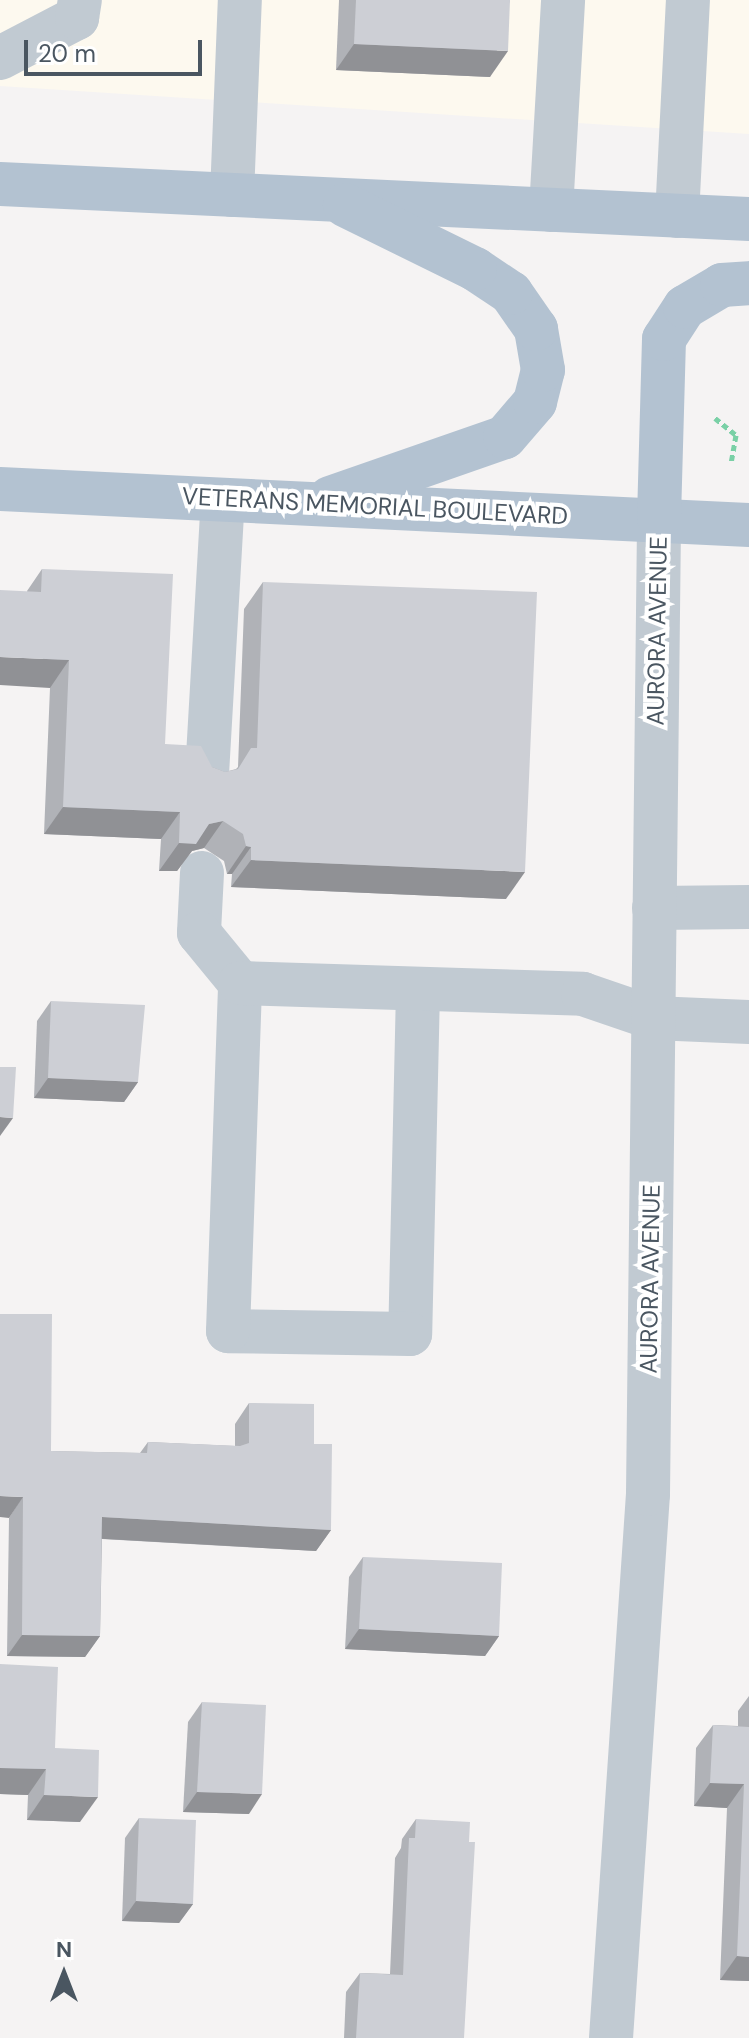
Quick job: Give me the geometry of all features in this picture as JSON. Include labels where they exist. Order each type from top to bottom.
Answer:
[{"type":"main road","points":[[0,184],[749,219]]},
{"type":"main road","points":[[313,505],[505,437],[535,402],[543,370],[536,329],[511,293],[475,269],[336,201]]},
{"type":"main road","points":[[659,518],[664,339],[685,307],[722,285],[749,283]]},
{"type":"main road","name":"VETERANS MEMORIAL BOULEVARD","points":[[0,489],[659,518],[749,525]]},
{"type":"street","points":[[0,58],[77,18],[80,0]]},
{"type":"street","points":[[232,195],[240,0]]},
{"type":"street","points":[[551,210],[563,0]]},
{"type":"street","points":[[677,216],[688,0]]},
{"type":"street","points":[[207,774],[223,500]]},
{"type":"street","name":"AURORA AVENUE","points":[[611,2038],[648,1494],[659,518]]},
{"type":"street","points":[[202,873],[199,933],[240,983],[228,1331],[410,1334],[418,990]]},
{"type":"street","points":[[654,908],[749,907]]},
{"type":"street","points":[[240,983],[583,994],[653,1018],[749,1022]]},
{"type":"shaded area","points":[[0,0],[749,0],[749,134],[0,86]]},
{"type":"building","points":[[356,0],[510,0],[508,51],[354,44]]},
{"type":"building","points":[[42,569],[173,574],[165,744],[201,746],[212,767],[225,772],[238,769],[251,748],[257,748],[263,582],[537,592],[525,872],[251,860],[251,847],[246,846],[243,834],[223,821],[209,824],[196,844],[179,843],[180,812],[63,807],[69,660],[0,657],[0,590],[41,592]]},
{"type":"building","points":[[51,1001],[145,1005],[138,1082],[48,1078]]},
{"type":"building","points":[[0,1067],[16,1067],[13,1118],[0,1117]]},
{"type":"building","points":[[0,1314],[52,1314],[51,1451],[147,1453],[148,1442],[240,1446],[249,1443],[249,1403],[314,1404],[314,1444],[332,1444],[331,1530],[102,1517],[100,1636],[22,1635],[23,1497],[0,1496]]},
{"type":"building","points":[[363,1557],[502,1563],[499,1636],[359,1629]]},
{"type":"building","points":[[0,1664],[58,1667],[55,1748],[99,1750],[98,1797],[44,1795],[46,1769],[0,1768]]},
{"type":"building","points":[[202,1702],[266,1705],[262,1794],[197,1792]]},
{"type":"building","points":[[713,1725],[749,1727],[749,1957],[737,1956],[744,1784],[710,1783]]},
{"type":"building","points":[[139,1818],[196,1820],[193,1904],[136,1901]]},
{"type":"building","points":[[416,1819],[470,1822],[469,1842],[475,1842],[464,2038],[356,2038],[360,1973],[403,1975],[409,1838],[415,1838]]}]
